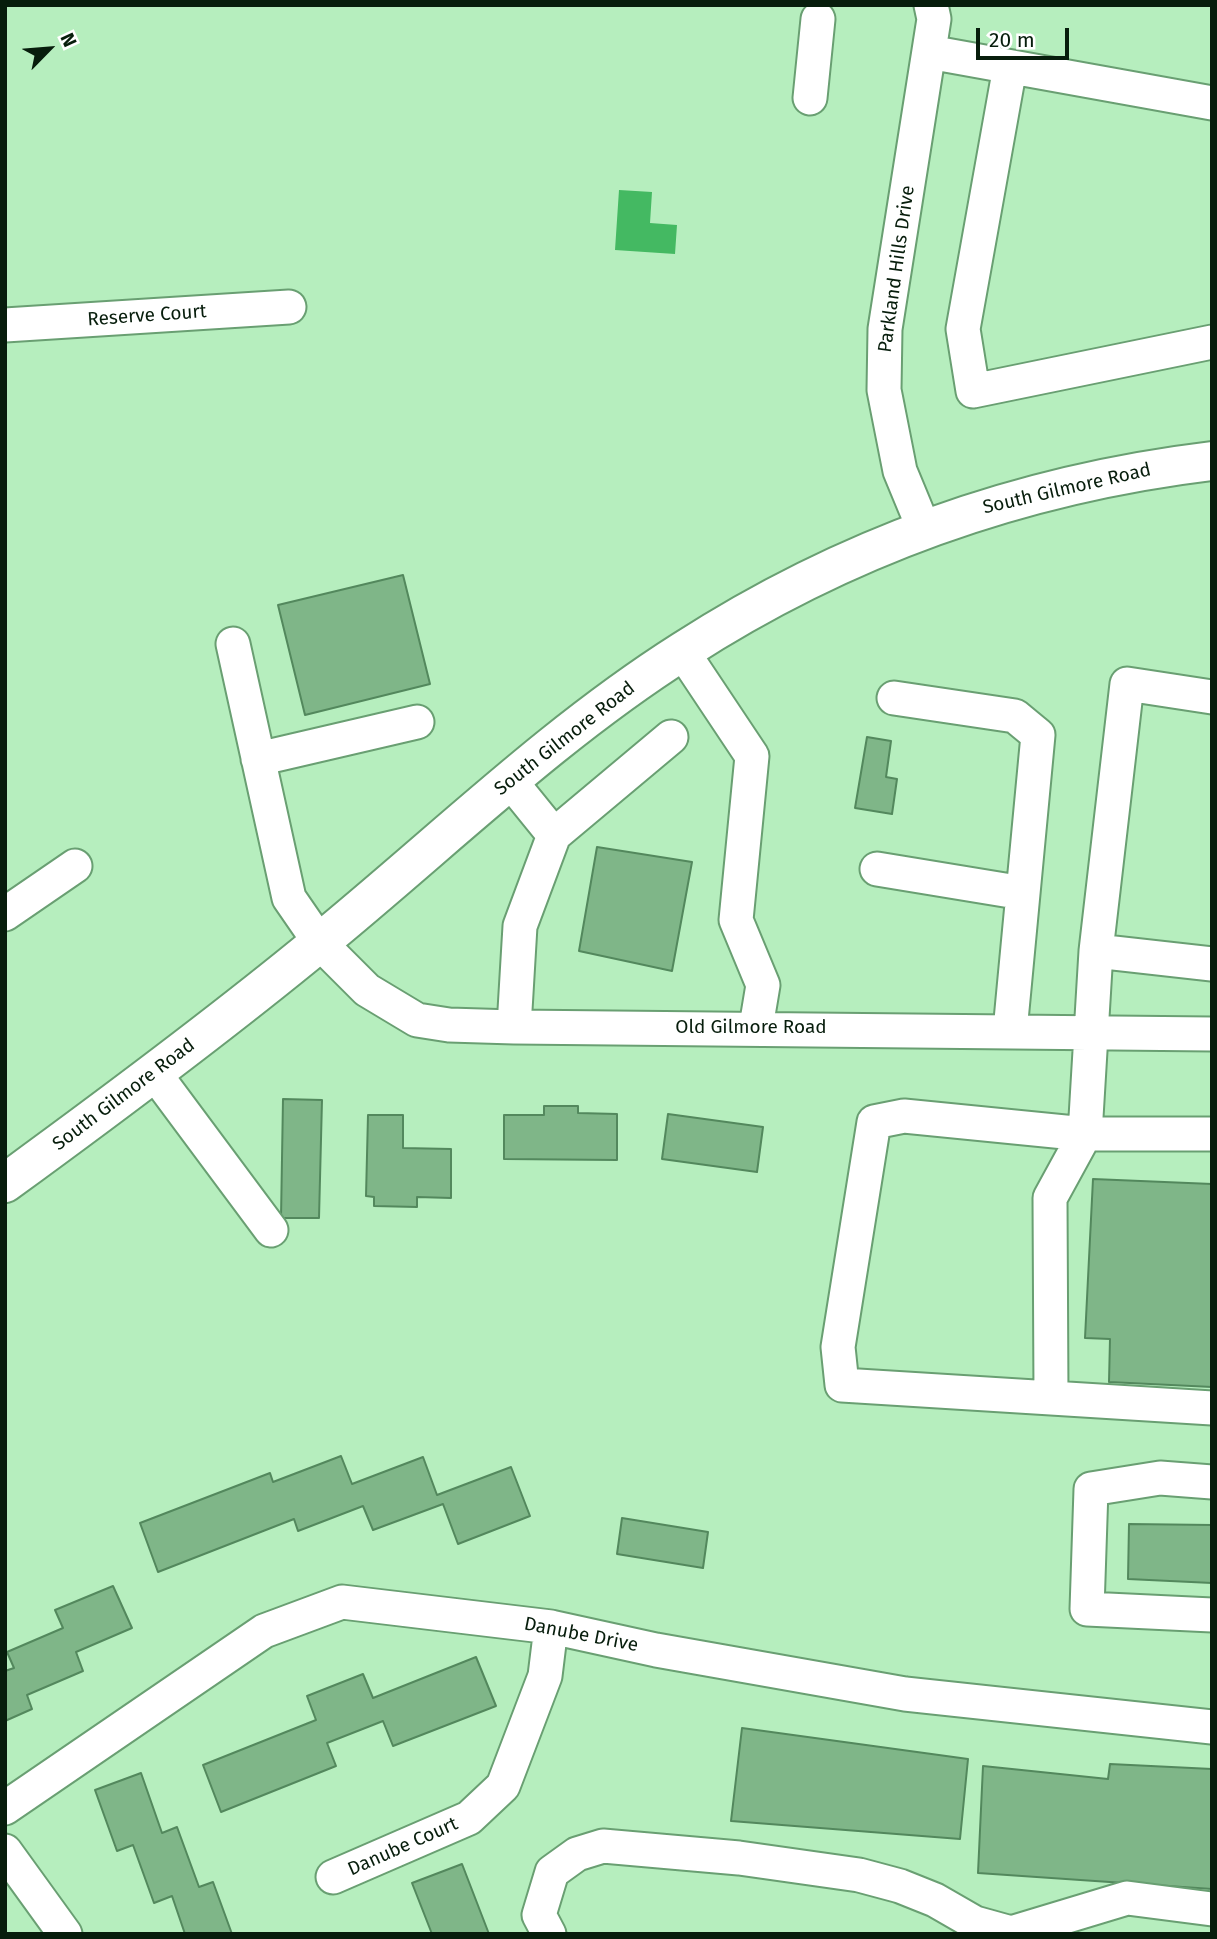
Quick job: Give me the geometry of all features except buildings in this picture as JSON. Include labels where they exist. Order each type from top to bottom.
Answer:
[{"type":"main road","name":"South Gilmore Road","points":[[5,1183],[155,1074],[320,943],[565,736],[682,651],[806,580],[924,528],[1073,484],[1212,461]]},
{"type":"street","name":"Parkland Hills Drive","points":[[924,528],[900,471],[884,390],[885,329],[934,19],[931,5]]},
{"type":"street","points":[[810,98],[818,19]]},
{"type":"street","points":[[929,52],[1212,103]]},
{"type":"street","points":[[1010,67],[963,329],[973,391],[1212,342]]},
{"type":"street","name":"Reserve Court","points":[[5,325],[289,307]]},
{"type":"street","name":"Old Gilmore Road","points":[[233,644],[289,898],[320,943],[367,990],[417,1020],[449,1026],[756,1027],[1212,1034]]},
{"type":"street","points":[[682,651],[752,756],[736,920],[763,985],[756,1027]]},
{"type":"street","points":[[1051,1396],[1050,1198],[1085,1134],[1096,951],[1127,684],[1212,696]]},
{"type":"street","points":[[894,698],[1015,716],[1038,735],[1010,1031]]},
{"type":"street","points":[[258,759],[416,722]]},
{"type":"street","points":[[514,1027],[520,926],[554,835],[671,737]]},
{"type":"street","points":[[511,782],[554,835]]},
{"type":"street","points":[[5,915],[75,866]]},
{"type":"street","points":[[877,869],[1023,893]]},
{"type":"street","points":[[1096,951],[1212,964]]},
{"type":"street","points":[[155,1074],[271,1230]]},
{"type":"street","points":[[1212,1134],[1085,1134],[904,1116],[874,1122],[838,1347],[842,1385],[1212,1408]]},
{"type":"street","points":[[1212,1482],[1160,1478],[1091,1489],[1087,1609],[1212,1615]]},
{"type":"street","name":"Danube Drive","points":[[5,1808],[264,1631],[342,1602],[551,1627],[656,1650],[905,1694],[1212,1727]]},
{"type":"street","name":"Danube Court","points":[[333,1877],[469,1818],[503,1786],[545,1676],[551,1627]]},
{"type":"street","points":[[549,1934],[539,1915],[552,1872],[577,1854],[603,1846],[739,1858],[859,1875],[900,1886],[935,1900],[975,1923],[1011,1933],[1127,1898],[1212,1909]]},
{"type":"street","points":[[5,1851],[65,1934]]},
{"type":"shaded area","points":[[619,190],[652,192],[650,223],[677,225],[675,254],[615,250]]}]
